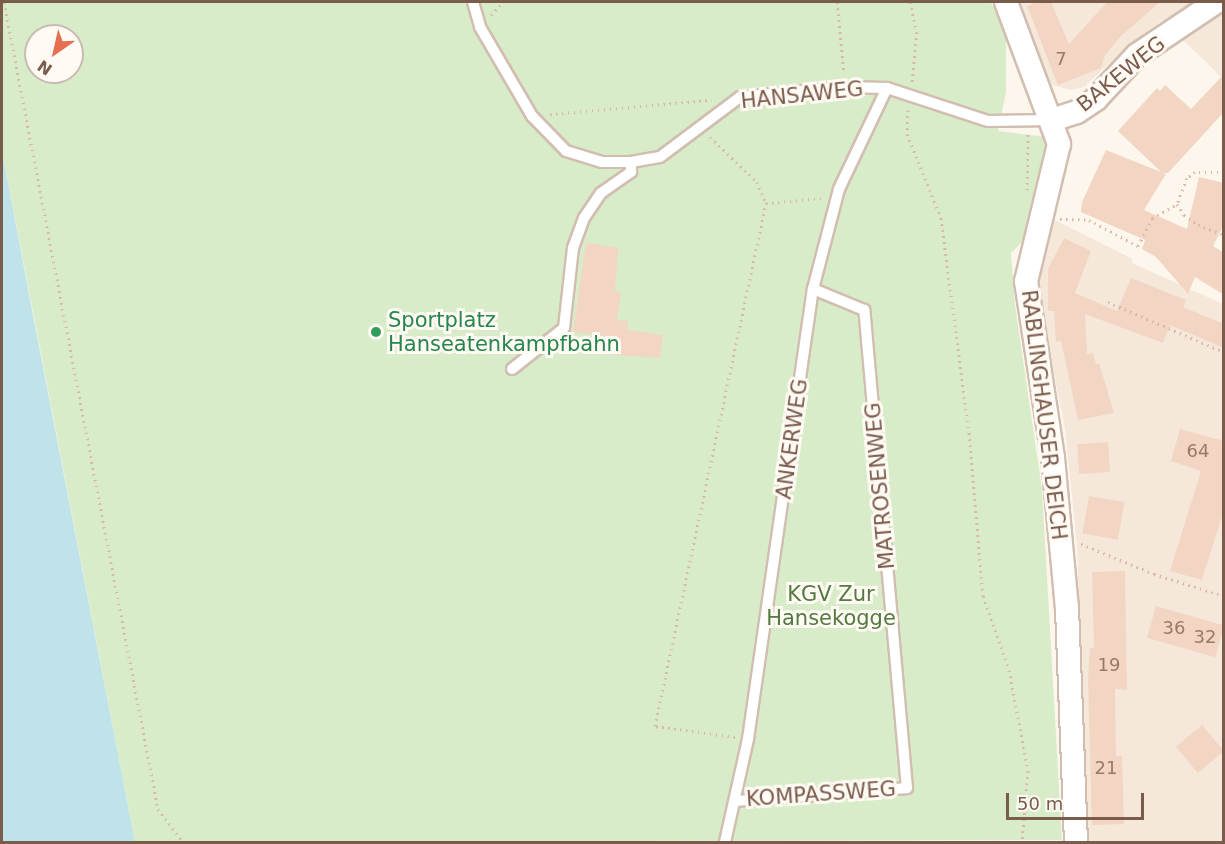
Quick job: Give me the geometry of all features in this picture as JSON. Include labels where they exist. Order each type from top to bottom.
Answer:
[{"type":"street","name":"RABLINGHAUSER DEICH","points":[[1006,2],[1052,120],[1059,156],[1053,214],[1026,281],[1044,387],[1067,608],[1076,843]]},
{"type":"street","name":"BAKEWEG","points":[[1052,120],[1077,112],[1096,99],[1137,56],[1216,2]]},
{"type":"lane","name":"HANSAWEG","points":[[473,2],[480,27],[532,116],[566,150],[602,162],[630,162],[660,157],[740,97],[844,87],[887,88],[988,121],[1052,120]]},
{"type":"lane","name":"ANKERWEG","points":[[725,843],[748,739],[813,289],[839,189],[887,88]]},
{"type":"lane","points":[[512,369],[564,328],[573,248],[584,218],[601,193],[630,172],[630,162]]},
{"type":"lane","name":"MATROSENWEG","points":[[813,289],[864,310],[907,788]]},
{"type":"lane","name":"KOMPASSWEG","points":[[736,801],[907,788]]},
{"type":"path","points":[[4,2],[158,809],[183,843]]},
{"type":"path","points":[[837,2],[844,87]]},
{"type":"path","points":[[910,2],[917,32],[907,134],[941,218],[954,339],[969,433],[983,596],[1009,670],[1028,771],[1022,843]]},
{"type":"path","points":[[532,116],[740,97]]},
{"type":"path","points":[[1027,121],[1030,158],[1026,185],[1028,193],[1053,214],[1089,220],[1138,246],[1152,218],[1177,204],[1187,178],[1195,172],[1224,172]]},
{"type":"path","points":[[699,129],[757,182],[766,203],[655,726],[748,739]]},
{"type":"path","points":[[766,203],[824,198],[839,189]]},
{"type":"path","points":[[1177,204],[1198,225],[1224,233]]},
{"type":"path","points":[[1108,302],[1224,352]]},
{"type":"path","points":[[1060,535],[1154,574],[1224,596]]},
{"type":"shaded area","points":[[1018,2],[1223,2],[1223,79],[1163,20],[1131,43],[1084,87],[1071,90],[1052,85]]},
{"type":"shaded area","points":[[1055,220],[1133,259],[1132,263],[1223,304],[1223,842],[1052,842],[1087,837],[1077,545],[1065,428],[1037,292],[1039,266]]},
{"type":"green space","name":"KGV Zur Hansekogge","points":[[2,2],[991,2],[1006,36],[1006,92],[998,131],[1047,137],[1050,150],[1024,240],[1011,253],[1015,305],[1042,489],[1062,840],[135,842],[2,151]]},
{"type":"water","points":[[2,151],[33,315],[135,842],[2,842]]},
{"type":"building","points":[[1037,2],[1051,2],[1069,44],[1107,2],[1160,2],[1121,36],[1105,55],[1101,68],[1058,85],[1027,6]]},
{"type":"building","points":[[1224,74],[1224,112],[1168,173],[1163,173],[1166,174],[1144,210],[1187,229],[1199,177],[1224,183],[1224,224],[1213,246],[1224,253],[1224,295],[1195,277],[1188,294],[1156,257],[1142,249],[1145,240],[1081,212],[1082,202],[1106,150],[1161,172],[1118,131],[1157,88],[1160,91],[1165,85],[1191,109]]},
{"type":"building","points":[[1064,238],[1091,251],[1075,293],[1117,311],[1131,278],[1186,300],[1183,307],[1224,324],[1224,348],[1170,325],[1163,343],[1085,314],[1087,354],[1093,353],[1096,364],[1099,363],[1114,413],[1078,420],[1061,341],[1056,342],[1054,311],[1048,311],[1048,269]]},
{"type":"building","points":[[586,243],[618,248],[615,291],[621,292],[617,320],[628,321],[627,330],[663,335],[660,358],[600,354],[603,336],[573,332]]},
{"type":"building","points":[[1180,429],[1224,441],[1224,510],[1202,580],[1170,571],[1201,471],[1171,461]]},
{"type":"building","points":[[1108,442],[1110,472],[1079,474],[1077,444]]},
{"type":"building","points":[[1089,496],[1124,502],[1118,540],[1082,533]]},
{"type":"building","points":[[1125,571],[1127,690],[1115,689],[1116,756],[1122,756],[1124,824],[1092,825],[1088,680],[1090,648],[1094,648],[1092,572]]},
{"type":"building","points":[[1156,606],[1224,625],[1215,657],[1147,638]]},
{"type":"building","points":[[1202,725],[1224,751],[1198,773],[1176,747]]},
{"type":"place","name":"Sportplatz Hanseatenkampfbahn","points":[[376,332]]}]
